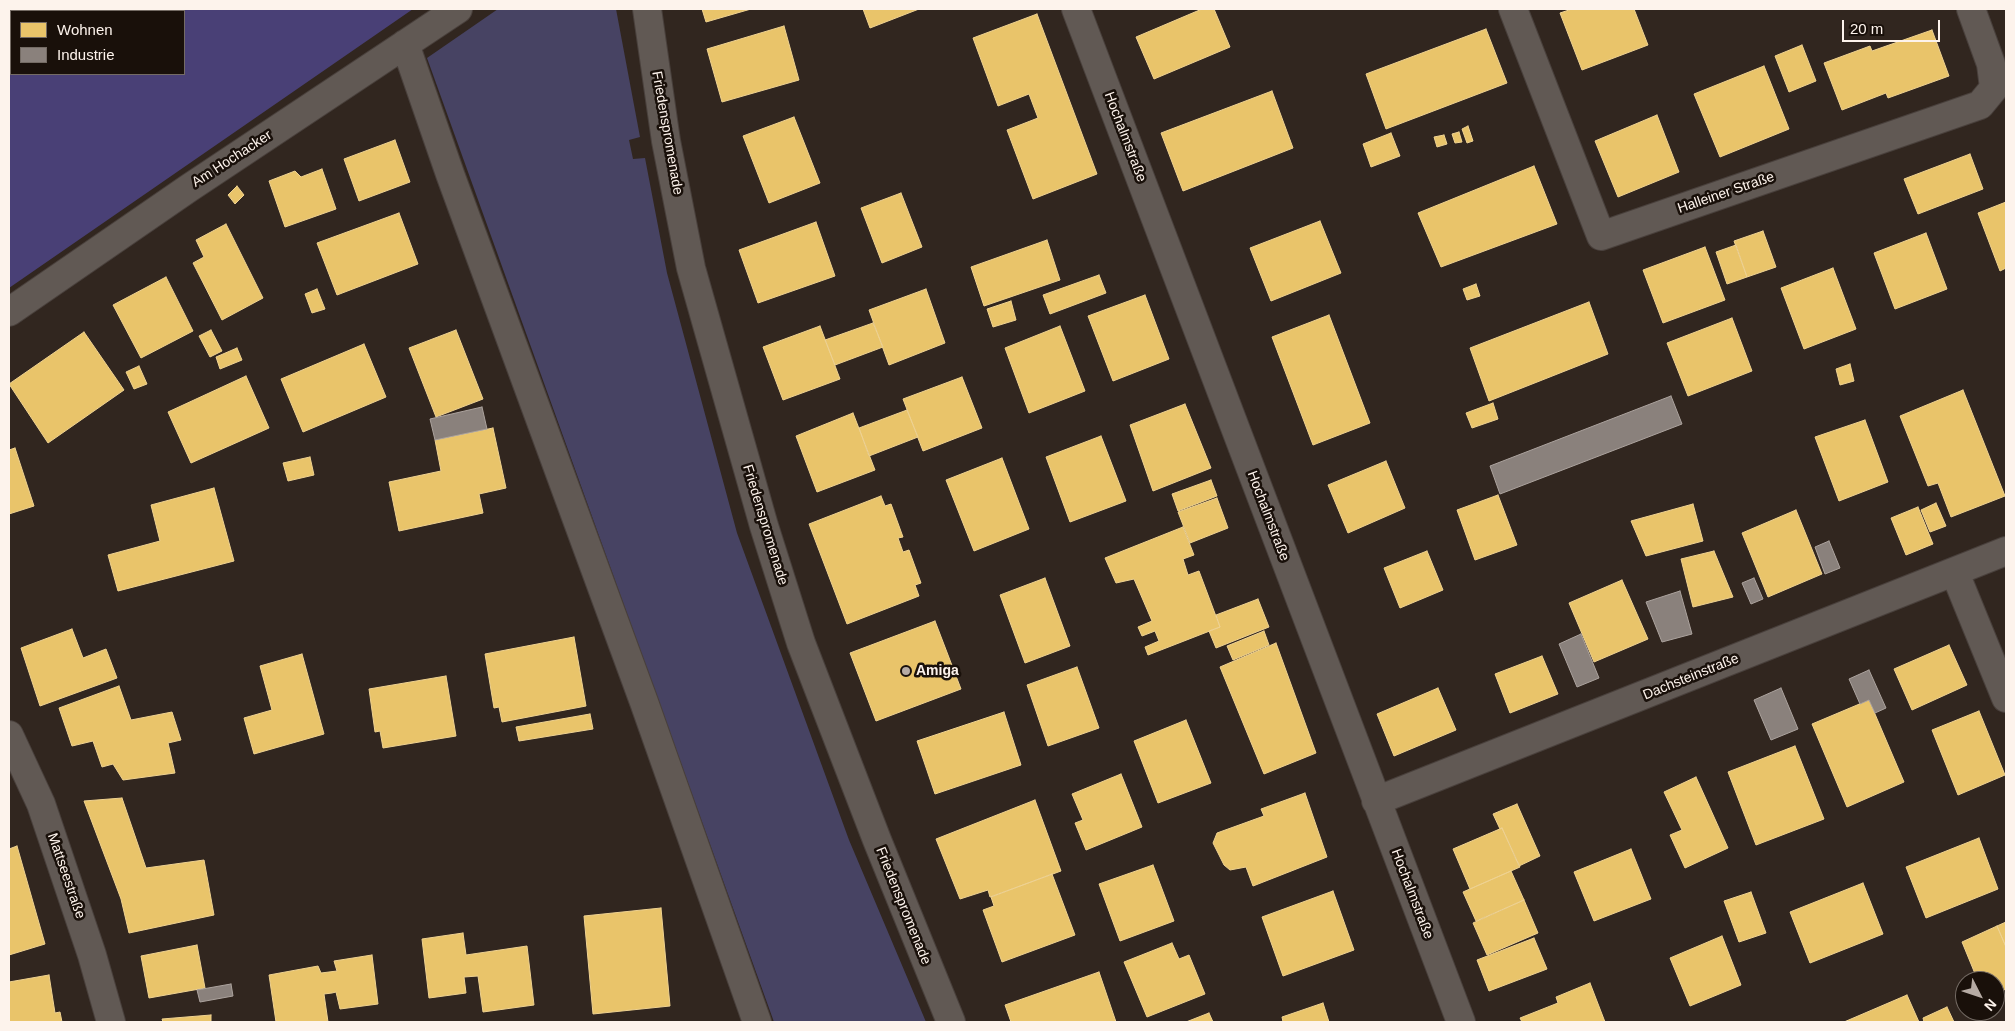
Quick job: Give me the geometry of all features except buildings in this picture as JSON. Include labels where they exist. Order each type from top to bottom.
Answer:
[{"type":"street","name":"Am Hochacker","points":[[9,312],[189,188],[458,9]]},
{"type":"street","name":"Friedenspromenade","points":[[647,9],[666,141],[691,268],[764,526],[801,643],[877,840],[951,1022]]},
{"type":"street","name":"Hochalmstraße","points":[[1076,9],[1461,1022]]},
{"type":"street","name":"Halleiner Straße","points":[[1513,9],[1602,236],[1980,105],[1994,88],[1991,64],[1971,9]]},
{"type":"street","points":[[405,44],[450,174],[644,702],[757,1022]]},
{"type":"street","name":"Dachsteinstraße","points":[[1376,802],[1955,573],[2006,551]]},
{"type":"street","points":[[1955,573],[2006,698]]},
{"type":"street","name":"Mattseestraße","points":[[9,735],[41,804],[92,955],[111,1022]]},
{"type":"shaded area","points":[[9,9],[413,9],[9,288]]},
{"type":"shaded area","points":[[498,9],[616,9],[640,137],[629,140],[633,159],[645,158],[667,273],[737,533],[849,840],[926,1022],[774,1022],[427,58]]},
{"type":"place","name":"Amiga","points":[[906,671]]}]
